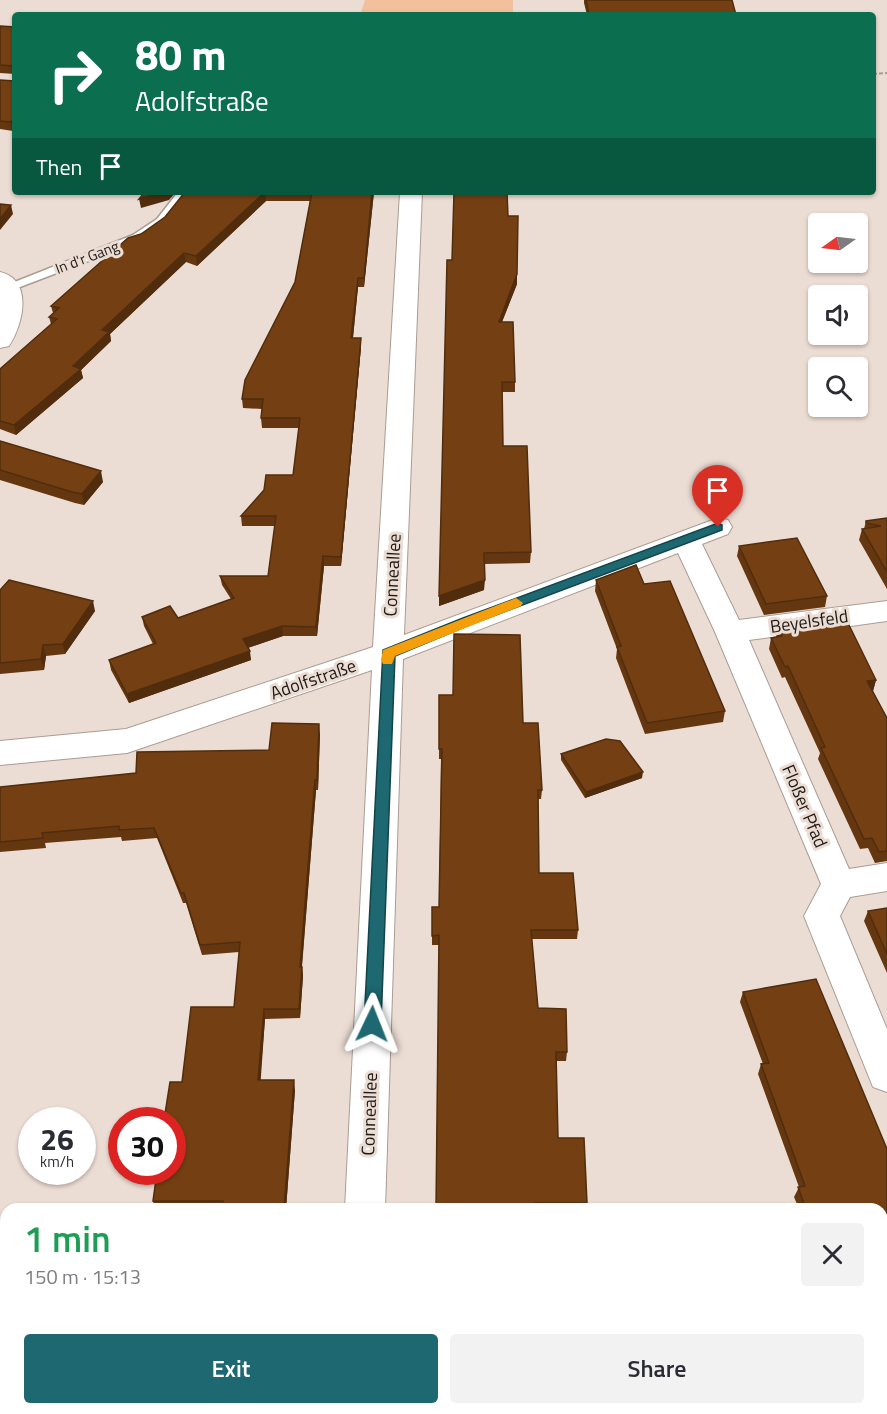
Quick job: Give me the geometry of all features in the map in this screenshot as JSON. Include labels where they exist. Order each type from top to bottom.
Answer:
[{"type":"street","name":"Conneallee","points":[[364,1203],[411,195]]},
{"type":"street","name":"In d'r Gang","points":[[0,341],[12,316],[4,283]]},
{"type":"street","name":"Adolfstraße","points":[[0,753],[127,741],[388,653],[718,527]]},
{"type":"street","name":"Floßer Pfad","points":[[686,540],[730,632],[839,885]]},
{"type":"street","name":"Beyelsfeld","points":[[730,632],[887,611]]},
{"type":"street","points":[[887,878],[839,885],[822,916],[887,1075]]},
{"type":"lane","name":"In d'r Gang","points":[[4,283],[136,238],[161,222],[182,195]]},
{"type":"shaded area","points":[[365,0],[513,0],[513,12],[361,12]]},
{"type":"building","points":[[586,0],[732,0],[735,12],[588,12]]},
{"type":"building","points":[[0,26],[12,27],[12,66],[0,65]]},
{"type":"building","points":[[0,80],[12,81],[11,122],[0,121]]},
{"type":"building","points":[[183,195],[262,195],[196,256],[184,253],[102,330],[109,332],[73,366],[81,369],[14,425],[0,421],[0,369],[57,319],[49,317],[59,308],[51,306],[128,238],[141,234],[165,217]]},
{"type":"building","points":[[311,195],[372,195],[364,278],[358,278],[351,338],[361,338],[341,557],[323,556],[316,627],[282,626],[243,639],[250,651],[127,694],[109,660],[156,643],[142,617],[170,606],[178,618],[234,598],[220,576],[268,576],[276,516],[241,516],[264,490],[266,475],[293,475],[300,418],[261,418],[263,399],[242,399],[245,380],[295,282]]},
{"type":"building","points":[[454,195],[507,195],[508,216],[518,216],[517,274],[499,322],[513,322],[515,382],[502,382],[503,446],[527,446],[531,552],[484,553],[485,580],[439,596],[447,260],[452,260]]},
{"type":"building","points":[[0,204],[11,205],[0,219]]},
{"type":"building","points":[[0,441],[101,471],[82,494],[72,492],[0,470]]},
{"type":"building","points":[[887,518],[887,572],[862,529],[881,526],[866,523],[866,521]]},
{"type":"building","points":[[797,538],[827,596],[766,604],[739,546]]},
{"type":"building","points":[[636,565],[644,584],[670,581],[725,711],[647,723],[617,647],[621,646],[596,580]]},
{"type":"building","points":[[9,580],[93,601],[63,644],[43,645],[41,659],[0,663],[0,590]]},
{"type":"building","points":[[846,619],[876,680],[867,681],[887,718],[887,851],[879,852],[872,838],[864,839],[821,748],[825,747],[788,666],[785,667],[771,638],[782,636],[778,628]]},
{"type":"building","points":[[454,634],[520,635],[523,723],[538,723],[542,790],[538,790],[539,873],[573,873],[578,930],[531,930],[538,1008],[566,1009],[567,1052],[556,1052],[558,1138],[584,1138],[587,1203],[436,1203],[439,935],[432,936],[432,907],[439,907],[442,749],[439,749],[439,695],[453,695]]},
{"type":"building","points":[[272,723],[319,724],[317,780],[315,780],[300,967],[302,967],[299,1009],[264,1009],[258,1080],[294,1080],[284,1203],[153,1201],[155,1185],[186,1185],[186,1107],[166,1107],[170,1082],[182,1082],[191,1007],[234,1007],[240,942],[200,945],[184,893],[181,893],[154,828],[119,830],[119,826],[42,833],[43,838],[0,842],[0,787],[136,773],[137,752],[269,750]]},
{"type":"building","points":[[606,739],[620,741],[643,772],[586,792],[561,754]]},
{"type":"building","points":[[887,908],[887,954],[868,911]]},
{"type":"building","points":[[816,979],[887,1149],[887,1203],[804,1203],[798,1187],[805,1186],[761,1064],[769,1063],[743,992]]},
{"type":"slow traffic","points":[[388,660],[388,653],[516,603]]},
{"type":"route","points":[[372,1024],[388,653],[718,527]]}]
